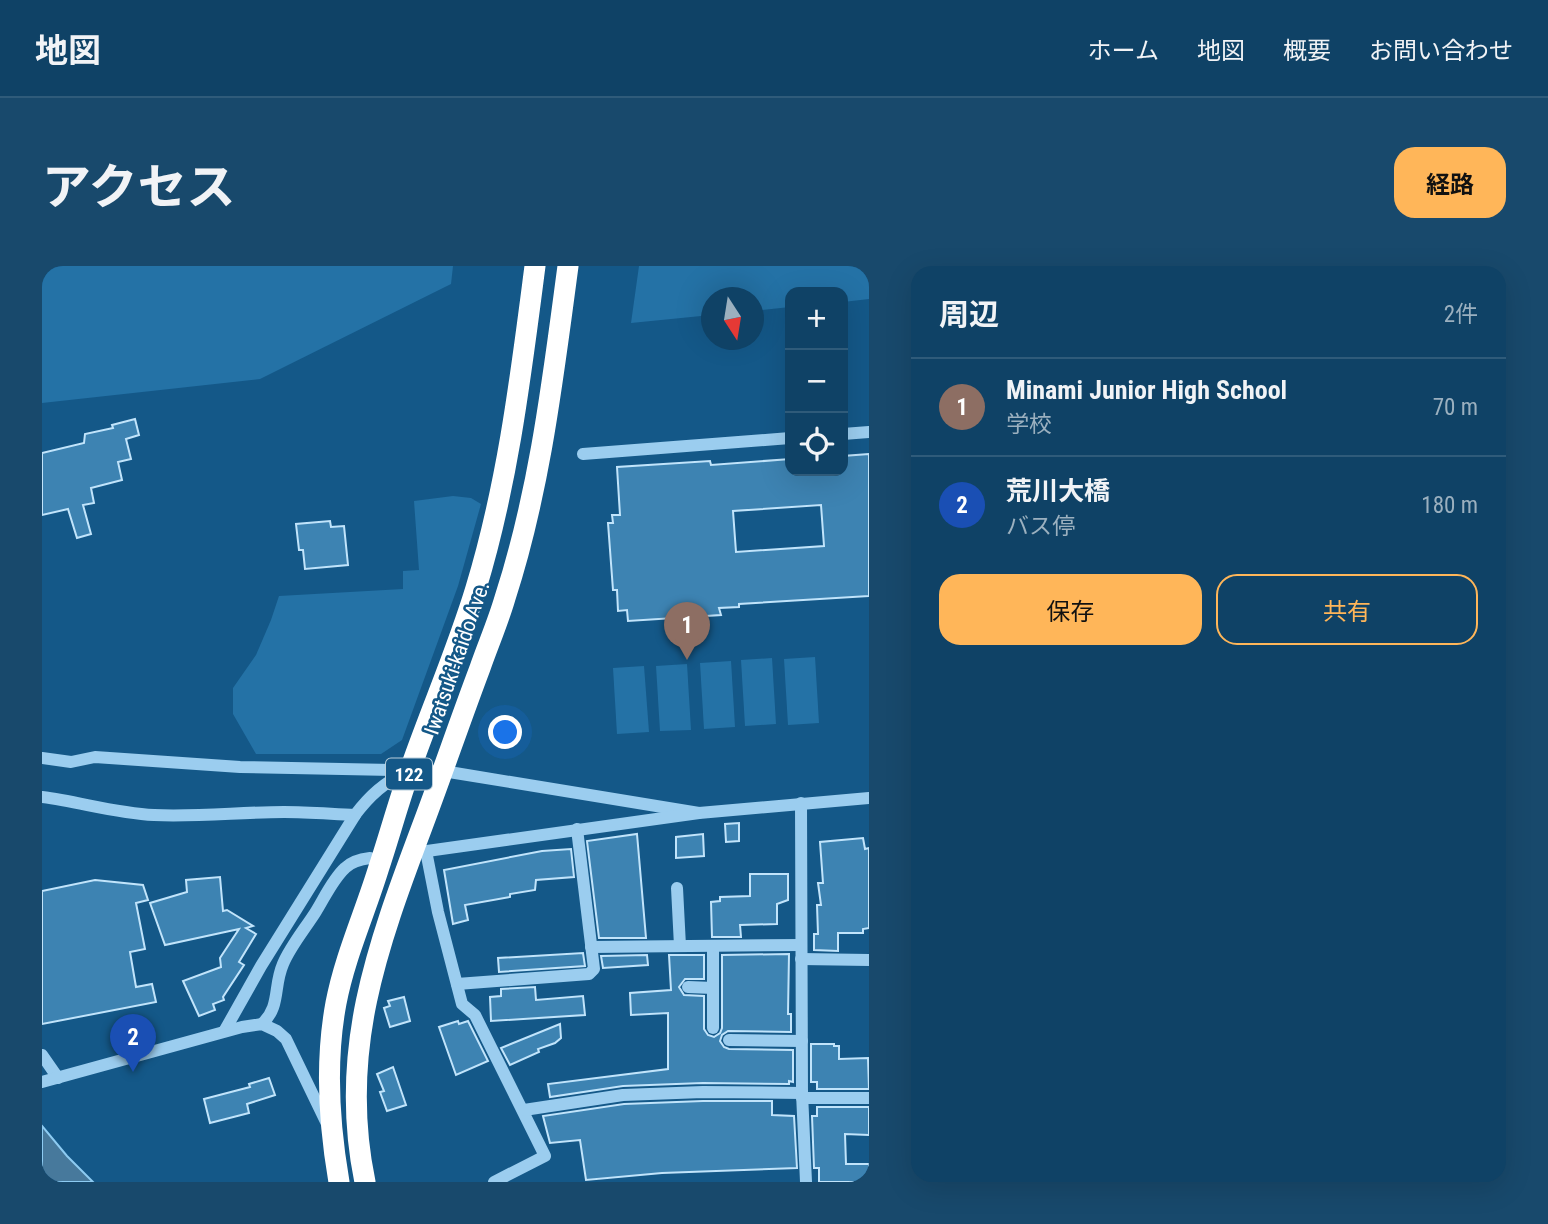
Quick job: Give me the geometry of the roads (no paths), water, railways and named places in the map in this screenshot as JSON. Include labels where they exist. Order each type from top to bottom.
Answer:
[{"type":"highway","name":"Iwatsuki-kaido Ave.","points":[[339,1182],[330,1129],[330,1066],[336,1004],[352,942],[379,870],[410,769],[476,590],[492,531],[514,423],[535,266]]},
{"type":"highway","name":"Iwatsuki-kaido Ave.","points":[[365,1182],[356,1111],[357,1064],[363,1010],[378,949],[505,599],[523,536],[547,427],[568,266]]},
{"type":"street","points":[[848,434],[869,432]]},
{"type":"street","points":[[583,454],[785,438]]},
{"type":"street","points":[[42,758],[71,762],[94,757],[240,766],[443,771],[699,813]]},
{"type":"street","points":[[225,1030],[261,966],[369,796],[387,781],[410,769]]},
{"type":"street","points":[[42,797],[110,810],[151,814],[205,816],[283,812],[355,816]]},
{"type":"street","points":[[494,1182],[545,1156],[475,1015],[461,1004],[423,852],[699,813],[869,798]]},
{"type":"street","points":[[801,803],[802,1095],[806,1182]]},
{"type":"street","points":[[457,984],[589,974],[594,968],[577,829]]},
{"type":"street","points":[[262,1024],[272,1014],[283,963],[334,883],[346,867],[361,859],[370,858]]},
{"type":"street","points":[[677,888],[680,946]]},
{"type":"street","points":[[591,947],[801,945]]},
{"type":"street","points":[[713,946],[713,1028]]},
{"type":"street","points":[[801,960],[869,960]]},
{"type":"street","points":[[688,987],[713,988]]},
{"type":"street","points":[[42,1082],[225,1030],[262,1024],[286,1039],[330,1129]]},
{"type":"street","points":[[729,1040],[802,1041]]},
{"type":"street","points":[[42,1055],[58,1078]]},
{"type":"street","points":[[524,1110],[623,1095],[703,1092],[869,1098]]},
{"type":"place","name":"Minami Junior High School","points":[[687,660]]},
{"type":"place","name":"荒川大橋","points":[[133,1072]]}]
